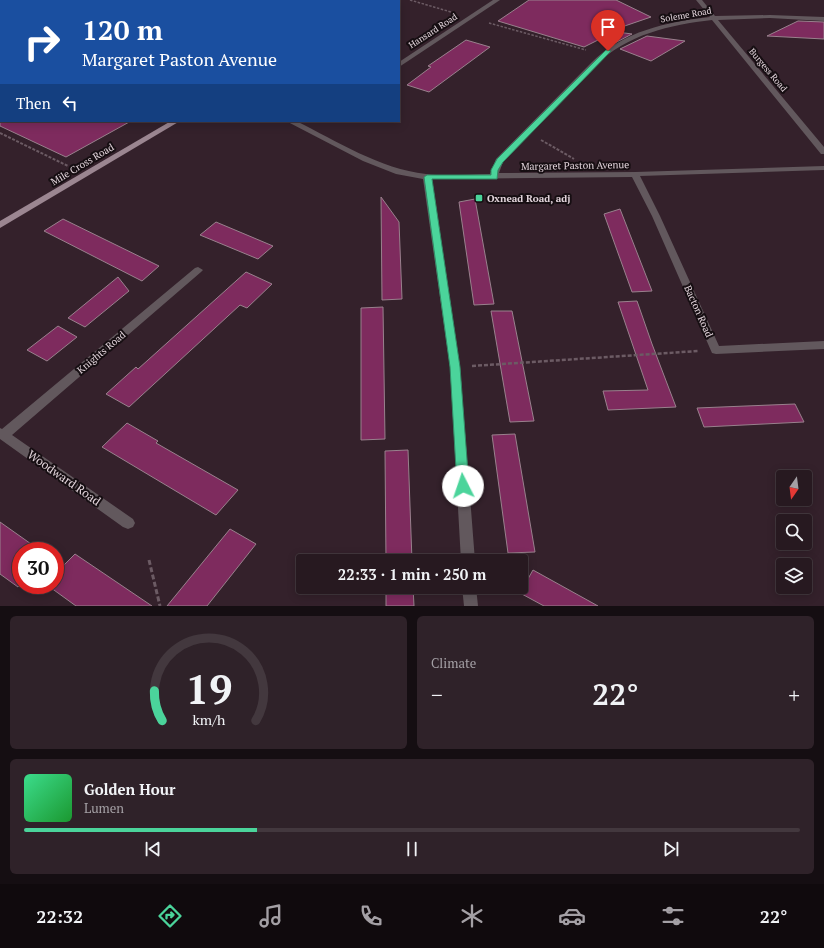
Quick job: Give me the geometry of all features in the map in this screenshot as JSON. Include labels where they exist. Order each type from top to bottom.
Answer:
[{"type":"main road","name":"Mile Cross Road","points":[[0,225],[174,122]]},
{"type":"street","name":"Hansard Road","points":[[400,64],[497,0]]},
{"type":"street","name":"Burgess Road","points":[[699,0],[824,152]]},
{"type":"street","name":"Soleme Road","points":[[494,177],[499,161],[608,51],[634,36],[667,26],[714,18],[797,17],[824,19]]},
{"type":"street","name":"Margaret Paston Avenue","points":[[292,122],[366,159],[399,172],[427,177],[635,174],[824,168]]},
{"type":"street","points":[[302,127],[310,122]]},
{"type":"street","name":"Bacton Road","points":[[635,174],[656,216],[716,350],[824,345]]},
{"type":"street","points":[[427,177],[455,367],[468,554]]},
{"type":"street","name":"Knights Road","points":[[2,434],[198,270]]},
{"type":"street","name":"Woodward Road","points":[[2,434],[128,523]]},
{"type":"street","points":[[470,594],[471,606]]},
{"type":"path","points":[[410,0],[454,12]]},
{"type":"path","points":[[471,18],[592,52]]},
{"type":"path","points":[[0,133],[85,175]]},
{"type":"path","points":[[541,140],[577,161]]},
{"type":"path","points":[[455,367],[716,350]]},
{"type":"path","points":[[149,560],[160,606]]},
{"type":"building","points":[[529,0],[616,0],[651,17],[610,31],[632,34],[611,45],[598,40],[584,47],[498,21]]},
{"type":"building","points":[[798,21],[824,22],[824,39],[767,36]]},
{"type":"building","points":[[647,36],[685,41],[651,61],[620,49]]},
{"type":"building","points":[[466,40],[490,47],[429,92],[407,85],[431,67],[428,66]]},
{"type":"building","points":[[0,122],[129,122],[66,157],[0,126]]},
{"type":"building","points":[[381,197],[399,222],[402,299],[382,300]]},
{"type":"building","points":[[475,199],[494,304],[474,305],[459,202]]},
{"type":"building","points":[[620,209],[652,291],[632,292],[604,214]]},
{"type":"building","points":[[63,219],[159,266],[142,281],[44,231]]},
{"type":"building","points":[[216,222],[273,246],[258,259],[200,235]]},
{"type":"building","points":[[246,272],[272,284],[247,308],[240,305],[129,407],[106,394],[136,367],[138,369]]},
{"type":"building","points":[[118,277],[129,291],[85,327],[68,318]]},
{"type":"building","points":[[637,301],[676,407],[608,410],[603,391],[648,390],[618,302]]},
{"type":"building","points":[[383,307],[385,439],[361,440],[361,308]]},
{"type":"building","points":[[491,311],[512,311],[534,421],[510,422]]},
{"type":"building","points":[[58,326],[77,337],[47,361],[27,350]]},
{"type":"building","points":[[795,404],[804,422],[704,427],[697,408]]},
{"type":"building","points":[[127,423],[158,441],[156,443],[238,490],[216,515],[102,447]]},
{"type":"building","points":[[515,434],[535,552],[508,553],[492,435]]},
{"type":"building","points":[[408,450],[412,554],[386,554],[385,451]]},
{"type":"building","points":[[0,522],[28,542],[12,542],[12,583],[0,574]]},
{"type":"building","points":[[230,529],[256,544],[207,606],[167,606]]},
{"type":"building","points":[[75,554],[152,606],[76,606],[59,594],[64,594],[64,565]]},
{"type":"building","points":[[533,570],[598,606],[544,606],[522,594],[528,594],[528,579]]},
{"type":"building","points":[[386,594],[413,594],[414,606],[386,606]]},
{"type":"place","name":"Oxnead Road, adj","points":[[479,198]]},
{"type":"route","points":[[463,486],[455,367],[427,177],[494,177],[499,161],[608,51]]}]
